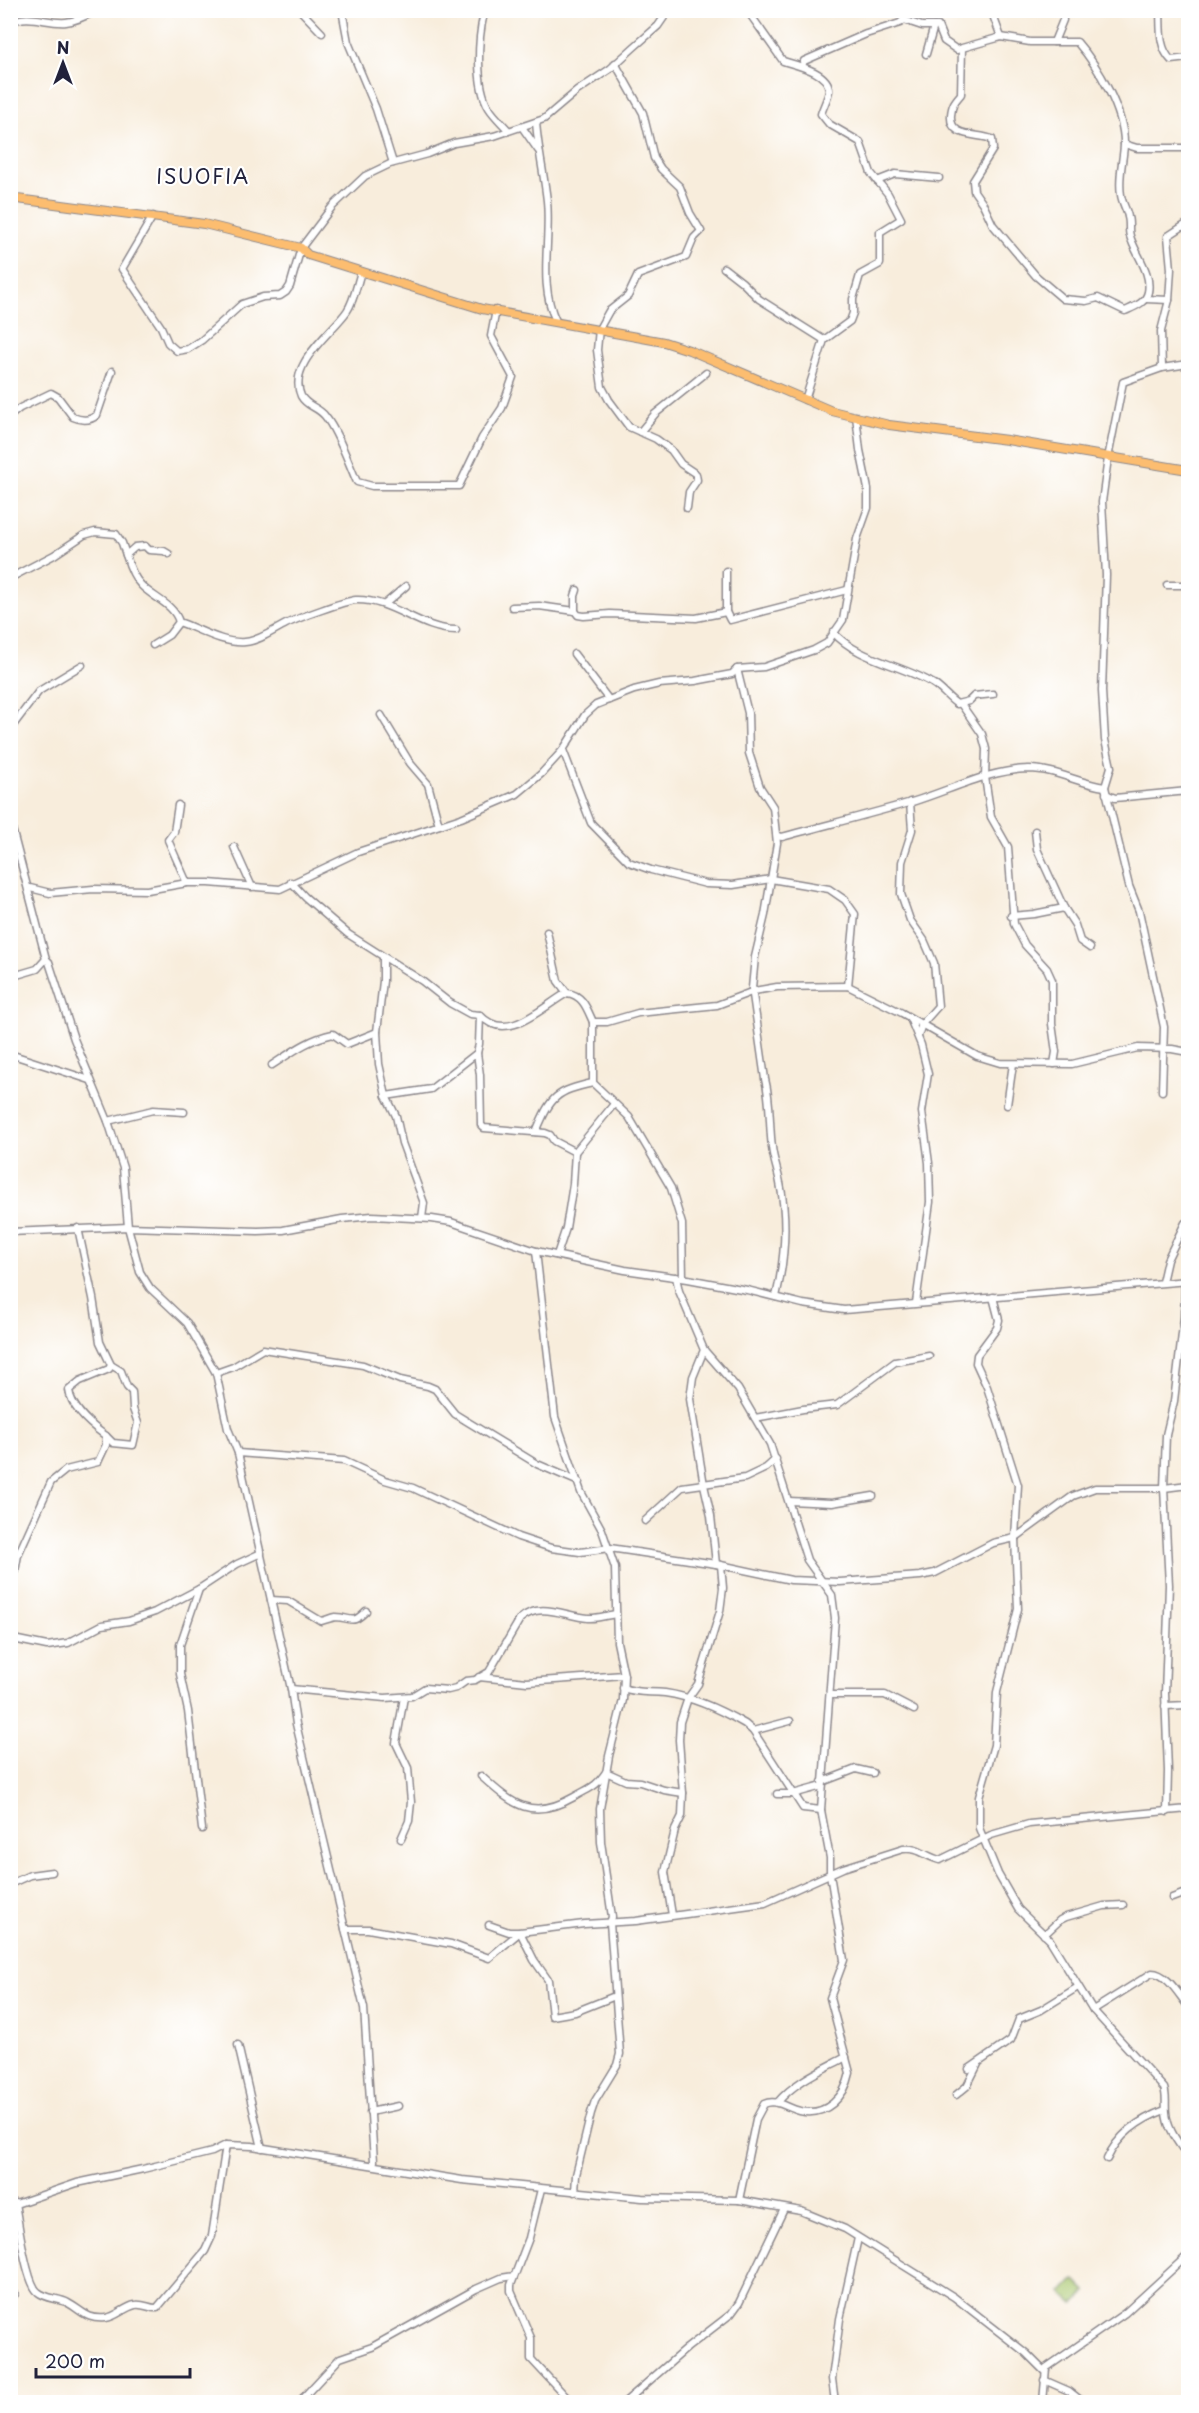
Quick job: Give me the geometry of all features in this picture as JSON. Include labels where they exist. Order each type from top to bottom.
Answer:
[{"type":"main road","points":[[10,198],[153,216],[228,229],[301,248],[308,255],[452,301],[664,342],[832,411],[856,415],[889,425],[1007,440],[1188,470]]},
{"type":"street","points":[[10,23],[22,18],[72,22],[97,10]]},
{"type":"street","points":[[300,10],[322,33]]},
{"type":"street","points":[[342,10],[348,42],[376,109],[393,163]]},
{"type":"street","points":[[487,10],[484,13],[478,40],[481,81],[488,107],[508,130]]},
{"type":"street","points":[[153,216],[122,269],[161,327],[168,343],[177,351],[188,349],[202,340],[242,304],[264,297],[280,296],[286,292],[290,286],[301,248],[332,207],[364,176],[393,163],[427,154],[454,143],[494,136],[522,127],[553,113],[658,26],[669,10]]},
{"type":"street","points":[[747,10],[783,61],[802,66],[826,82],[829,90],[821,114],[829,124],[860,142],[871,172],[888,194],[901,219],[880,232],[880,264],[860,275],[850,321],[824,340],[805,400]]},
{"type":"street","points":[[902,10],[904,20]]},
{"type":"street","points":[[992,10],[1001,37]]},
{"type":"street","points":[[1160,10],[1162,42],[1166,55],[1171,60],[1188,58]]},
{"type":"street","points":[[802,66],[804,61],[835,46],[904,20],[922,26],[938,26],[939,33],[947,45],[957,50],[1001,37],[1030,42],[1077,42],[1089,56],[1113,101],[1124,144],[1119,167],[1121,197],[1128,217],[1130,235],[1149,283],[1146,299]]},
{"type":"street","points":[[1054,42],[1063,20]]},
{"type":"street","points":[[926,54],[934,26]]},
{"type":"street","points":[[962,48],[962,94],[954,101],[951,121],[953,128],[959,132],[992,139],[993,149],[974,181],[974,191],[996,230],[1036,276],[1063,299],[1086,302],[1098,298],[1125,311],[1146,299],[1169,300]]},
{"type":"street","points":[[615,63],[643,113],[654,158],[661,169],[680,187],[690,213],[701,231],[694,238],[686,257],[638,275],[628,296],[609,311],[599,329],[597,350],[602,387],[629,427],[656,439],[671,450],[681,464],[696,474],[697,480],[689,492],[687,508]]},
{"type":"street","points":[[536,122],[538,151],[547,201],[549,234],[545,280],[551,311],[556,321]]},
{"type":"street","points":[[522,127],[538,151]]},
{"type":"street","points":[[1124,144],[1137,148],[1188,148]]},
{"type":"street","points":[[877,181],[895,174],[939,178]]},
{"type":"street","points":[[1162,368],[1161,331],[1169,300],[1171,269],[1168,236],[1188,223]]},
{"type":"street","points":[[724,268],[759,299],[824,340]]},
{"type":"street","points":[[361,272],[346,314],[323,336],[310,355],[298,380],[301,396],[307,405],[318,409],[329,422],[357,482],[372,486],[459,486],[482,438],[502,408],[513,377],[491,336],[496,310]]},
{"type":"street","points":[[1162,1091],[1164,1027],[1149,954],[1106,790],[1111,767],[1105,740],[1102,691],[1106,585],[1102,502],[1123,382],[1162,368],[1188,364]]},
{"type":"street","points":[[10,416],[20,408],[51,393],[58,397],[73,417],[85,420],[93,418],[97,415],[112,371]]},
{"type":"street","points":[[640,432],[655,414],[706,373]]},
{"type":"street","points":[[30,888],[50,893],[93,889],[147,890],[187,883],[280,889],[357,852],[461,818],[517,794],[541,774],[562,750],[585,715],[596,705],[634,690],[659,684],[695,681],[732,674],[737,669],[764,668],[827,643],[832,632],[843,620],[857,538],[868,508],[868,489],[856,415]]},
{"type":"street","points":[[10,578],[54,555],[84,535],[95,532],[116,534],[122,543],[135,578],[177,614],[179,622],[170,635],[153,645]]},
{"type":"street","points":[[126,555],[140,546],[169,554]]},
{"type":"street","points":[[726,571],[726,612],[730,620],[847,590]]},
{"type":"street","points":[[1167,585],[1188,585],[1188,598]]},
{"type":"street","points":[[385,604],[406,586]]},
{"type":"street","points":[[575,611],[577,590]]},
{"type":"street","points":[[179,622],[216,636],[246,642],[290,622],[354,600],[385,604],[437,627],[456,630]]},
{"type":"street","points":[[512,607],[539,606],[575,611],[578,615],[584,616],[610,614],[696,618],[726,612]]},
{"type":"street","points":[[832,632],[854,651],[897,666],[933,684],[957,704],[969,701],[974,696],[993,694]]},
{"type":"street","points":[[574,654],[609,700]]},
{"type":"street","points":[[10,724],[14,724],[39,691],[82,665]]},
{"type":"street","points":[[737,669],[748,713],[749,753],[760,787],[773,807],[779,839],[755,957],[754,991],[765,1079],[769,1093],[772,1147],[786,1236],[782,1275],[776,1297]]},
{"type":"street","points":[[961,704],[982,734],[986,749],[986,777],[991,817],[1008,848],[1012,881],[1011,916],[1025,945],[1047,969],[1052,980],[1052,1024],[1056,1052],[1054,1064]]},
{"type":"street","points":[[381,715],[410,763],[428,784],[439,825]]},
{"type":"street","points":[[562,750],[591,823],[629,862],[706,884],[733,885],[771,879],[829,889],[845,900],[855,914],[848,986]]},
{"type":"street","points":[[779,839],[910,802],[953,786],[1030,769],[1106,790],[1115,798]]},
{"type":"street","points":[[1109,805],[1115,798],[1188,791]]},
{"type":"street","points":[[910,802],[912,830],[902,862],[901,894],[910,920],[924,940],[934,963],[938,1006],[922,1024],[918,1036]]},
{"type":"street","points":[[178,805],[174,832],[168,840],[187,883]]},
{"type":"street","points":[[10,821],[30,888],[46,959],[90,1080],[108,1121],[123,1168],[128,1227],[140,1272],[150,1288],[187,1323],[216,1373],[228,1429],[238,1454],[291,1689],[296,1724],[364,2008],[374,2161],[383,2168]]},
{"type":"street","points":[[1035,831],[1037,849],[1064,908],[1075,925],[1080,941],[1090,948]]},
{"type":"street","points":[[234,847],[252,887]]},
{"type":"street","points":[[291,882],[334,923],[374,949],[382,957],[422,981],[450,1003],[470,1014],[480,1015],[486,1021],[500,1025],[517,1024],[534,1016],[567,993],[576,994],[581,999],[593,1022],[593,1083],[629,1117],[671,1188],[682,1224],[679,1291],[704,1350],[738,1389],[770,1444],[807,1560],[832,1595],[835,1618],[821,1810],[844,1960],[830,1998],[850,2073],[848,2084],[841,2096],[830,2106],[810,2112],[769,2102],[759,2110],[739,2200]]},
{"type":"street","points":[[1011,916],[1064,908]]},
{"type":"street","points":[[547,932],[558,981],[567,993]]},
{"type":"street","points":[[382,957],[383,981],[377,1032],[379,1064],[386,1096],[396,1116],[402,1143],[424,1203],[422,1218]]},
{"type":"street","points":[[10,977],[37,969],[46,959]]},
{"type":"street","points":[[593,1022],[607,1022],[638,1013],[717,1005],[754,991],[777,987],[848,986],[922,1024],[986,1061],[1013,1064],[1081,1063],[1138,1048],[1188,1052]]},
{"type":"street","points":[[480,1015],[477,1053],[481,1125],[484,1128],[550,1135],[554,1141],[575,1152]]},
{"type":"street","points":[[910,1018],[918,1036],[928,1074],[922,1112],[930,1202],[916,1304]]},
{"type":"street","points":[[272,1065],[302,1044],[323,1036],[333,1034],[347,1044],[377,1032]]},
{"type":"street","points":[[386,1096],[431,1089],[477,1053]]},
{"type":"street","points":[[10,1054],[90,1080]]},
{"type":"street","points":[[1007,1106],[1013,1064]]},
{"type":"street","points":[[537,1132],[549,1101],[568,1088],[593,1083]]},
{"type":"street","points":[[557,1256],[566,1228],[575,1152],[614,1104]]},
{"type":"street","points":[[108,1121],[153,1110],[184,1112]]},
{"type":"street","points":[[10,1232],[128,1227],[258,1231],[283,1230],[372,1216],[422,1218],[451,1222],[557,1256],[625,1270],[680,1277],[844,1310],[1187,1281],[1174,1401],[1166,1435],[1164,1488],[1169,1585],[1165,1706],[1167,1812]]},
{"type":"street","points":[[1162,1282],[1173,1244],[1185,1223],[1188,1222]]},
{"type":"street","points":[[78,1228],[100,1342],[112,1368]]},
{"type":"street","points":[[536,1251],[555,1417],[581,1492],[610,1548],[615,1568],[619,1657],[624,1675],[622,1708],[606,1772],[600,1809],[601,1842],[612,1917],[610,1923],[620,2054],[617,2065],[595,2101],[591,2113],[576,2175],[575,2192]]},
{"type":"street","points":[[993,1297],[999,1320],[997,1328],[977,1355],[976,1363],[990,1398],[1018,1485],[1015,1538],[1018,1609],[997,1692],[994,1745],[979,1797],[979,1828],[1008,1894],[1028,1921],[1050,1940],[1093,2010],[1157,2079],[1167,2097],[1165,2110],[1170,2130],[1188,2157]]},
{"type":"street","points":[[216,1373],[233,1367],[263,1349],[363,1365],[400,1380],[435,1389],[455,1413],[468,1422],[537,1464],[579,1482]]},
{"type":"street","points":[[672,1915],[665,1881],[665,1864],[675,1830],[682,1816],[680,1722],[688,1698],[698,1684],[720,1611],[723,1588],[704,1485],[690,1388],[704,1350]]},
{"type":"street","points":[[755,1418],[837,1405],[895,1362],[929,1356]]},
{"type":"street","points":[[112,1368],[121,1371],[127,1387],[132,1392],[133,1409],[138,1423],[133,1445],[113,1443],[86,1419],[69,1393],[72,1386],[112,1368]]},
{"type":"street","points":[[10,1599],[18,1555],[51,1482],[66,1470],[98,1462],[106,1445],[106,1436]]},
{"type":"street","points":[[238,1454],[344,1461],[385,1480],[413,1488],[518,1537],[551,1548],[580,1552],[610,1548],[718,1564],[791,1580],[840,1582],[928,1575],[949,1567],[993,1543],[1015,1538],[1073,1496],[1095,1488],[1164,1488],[1188,1485]]},
{"type":"street","points":[[645,1521],[682,1487],[745,1478],[766,1468],[776,1459]]},
{"type":"street","points":[[789,1501],[832,1503],[873,1496]]},
{"type":"street","points":[[11,1639],[47,1646],[68,1643],[102,1625],[129,1622],[148,1615],[199,1589],[237,1564],[261,1553]]},
{"type":"street","points":[[199,1589],[180,1645],[180,1674],[188,1711],[202,1829]]},
{"type":"street","points":[[271,1600],[288,1601],[321,1621],[335,1617],[352,1621],[366,1611]]},
{"type":"street","points":[[489,1675],[520,1619],[528,1612],[540,1609],[588,1618],[616,1614]]},
{"type":"street","points":[[291,1689],[385,1698],[412,1696],[425,1688],[447,1690],[456,1688],[466,1681],[489,1675],[545,1681],[624,1675]]},
{"type":"street","points":[[623,1688],[635,1693],[662,1692],[688,1698],[733,1717],[753,1731],[803,1808],[821,1810]]},
{"type":"street","points":[[830,1695],[885,1695],[914,1710]]},
{"type":"street","points":[[401,1839],[408,1821],[411,1802],[408,1768],[396,1743],[404,1697]]},
{"type":"street","points":[[1165,1706],[1188,1706]]},
{"type":"street","points":[[753,1731],[790,1721]]},
{"type":"street","points":[[777,1794],[793,1794],[856,1769],[873,1773]]},
{"type":"street","points":[[606,1772],[626,1781],[640,1782],[664,1790],[683,1793]]},
{"type":"street","points":[[481,1776],[502,1794],[522,1806],[550,1809],[596,1786],[606,1772]]},
{"type":"street","points":[[489,1924],[508,1932],[520,1932],[765,1903],[872,1857],[903,1849],[912,1848],[940,1860],[984,1838],[1029,1824],[1188,1809]]},
{"type":"street","points":[[10,1884],[30,1875],[52,1872]]},
{"type":"street","points":[[1172,1898],[1188,1892]]},
{"type":"street","points":[[1044,1935],[1066,1917],[1104,1906],[1123,1905]]},
{"type":"street","points":[[345,1929],[368,1929],[451,1944],[489,1958],[520,1932]]},
{"type":"street","points":[[520,1932],[534,1960],[548,1980],[552,2016],[575,2012],[615,1996]]},
{"type":"street","points":[[1093,2010],[1152,1973],[1159,1973],[1165,1977],[1188,2006]]},
{"type":"street","points":[[969,2069],[1011,2040],[1019,2019],[1041,2010],[1078,1987]]},
{"type":"street","points":[[238,2045],[262,2148]]},
{"type":"street","points":[[777,2103],[787,2091],[797,2084],[846,2057]]},
{"type":"street","points":[[956,2095],[967,2086],[978,2063]]},
{"type":"street","points":[[370,2112],[398,2106]]},
{"type":"street","points":[[1107,2159],[1113,2145],[1144,2117],[1165,2110]]},
{"type":"street","points":[[226,2145],[212,2236],[205,2251],[157,2307],[152,2309],[135,2305],[108,2318],[87,2317],[67,2302],[39,2294],[34,2288],[13,2204],[77,2183],[212,2152],[226,2145],[364,2163],[462,2180],[541,2189],[682,2200],[739,2200],[801,2211],[845,2229],[973,2310],[1026,2353],[1044,2371],[1043,2403]]},
{"type":"street","points":[[364,2163],[374,2161]]},
{"type":"street","points":[[541,2189],[529,2238],[511,2290],[531,2338],[531,2359],[571,2403]]},
{"type":"street","points":[[625,2403],[687,2348],[731,2314],[740,2303],[784,2209]]},
{"type":"street","points":[[835,2403],[832,2379],[840,2319],[858,2238]]},
{"type":"street","points":[[1044,2371],[1095,2332],[1125,2313],[1188,2255]]},
{"type":"street","points":[[299,2403],[340,2358],[372,2347],[476,2289],[501,2278],[514,2276]]},
{"type":"street","points":[[1044,2380],[1069,2391],[1083,2403]]},
{"type":"green space","points":[[1074,2280],[1086,2292],[1074,2304],[1062,2293]]},
{"type":"district","name":"ISUOFIA","points":[[203,177]]}]
